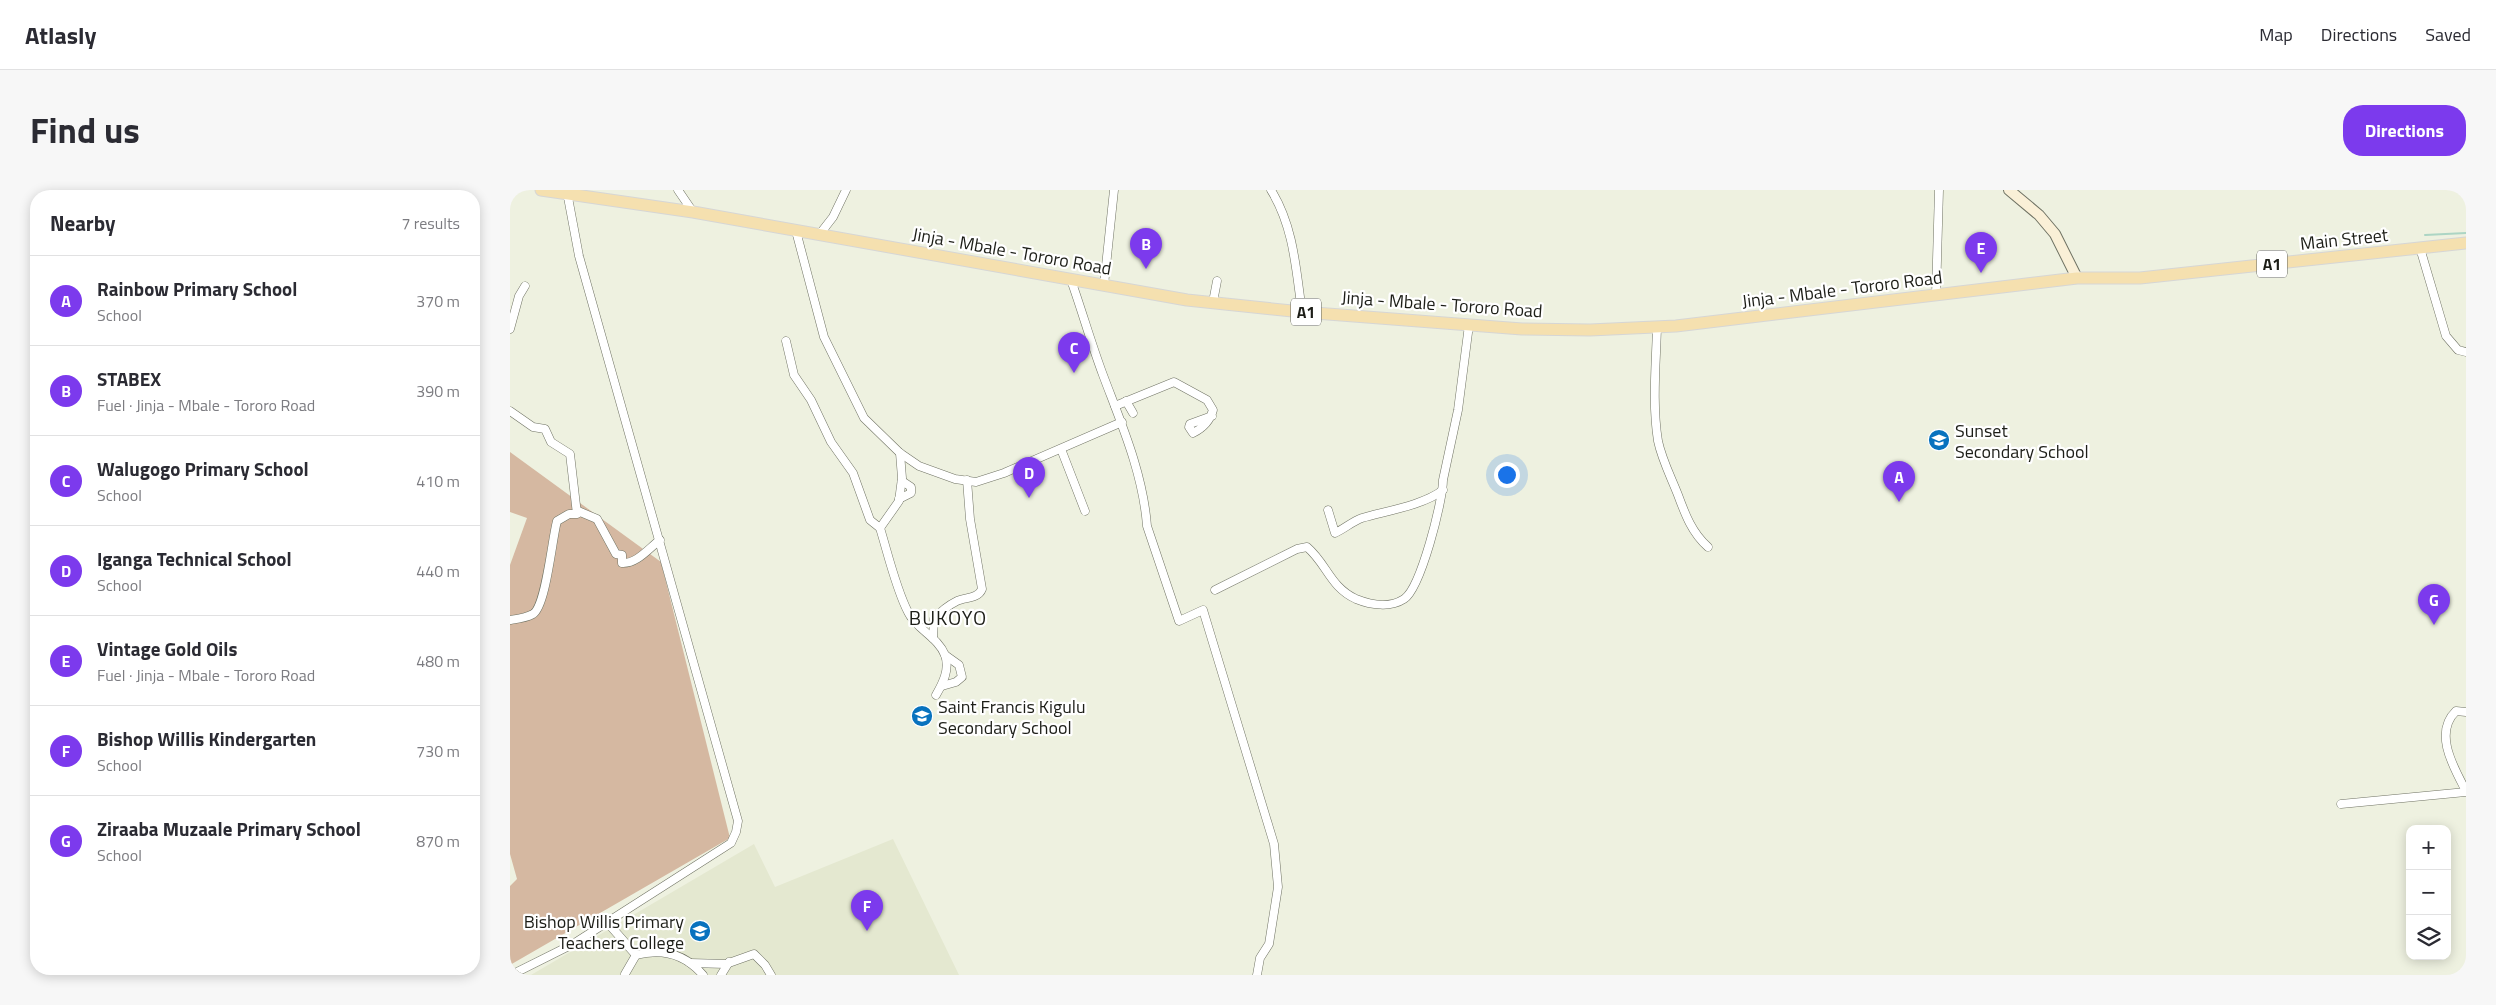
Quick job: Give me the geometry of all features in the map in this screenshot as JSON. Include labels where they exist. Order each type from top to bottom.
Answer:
[{"type":"main road","name":"Jinja - Mbale - Tororo Road","points":[[541,190],[567,192],[693,212],[1104,286],[1214,302],[1302,312],[1530,329],[1657,327],[2077,278]]},
{"type":"main road","points":[[2009,190],[2039,215],[2054,234],[2077,278]]},
{"type":"main road","name":"Main Street","points":[[2077,278],[2140,278],[2466,243]]},
{"type":"street","points":[[678,190],[693,212]]},
{"type":"street","points":[[819,235],[833,217],[846,190]]},
{"type":"street","points":[[1104,286],[1114,190]]},
{"type":"street","points":[[1271,190],[1281,206],[1293,243],[1302,312]]},
{"type":"street","points":[[1936,295],[1939,190]]},
{"type":"street","points":[[511,975],[573,944],[606,921],[731,843],[738,821],[579,256],[567,192]]},
{"type":"street","points":[[796,231],[824,337],[864,418],[900,453],[919,466],[955,479],[976,482],[1004,473],[1122,422]]},
{"type":"street","points":[[2420,248],[2446,336],[2458,350],[2466,352]]},
{"type":"street","points":[[1071,280],[1122,422],[1146,510],[1147,526],[1179,621],[1203,610],[1274,844],[1278,887],[1269,944],[1260,958],[1257,975]]},
{"type":"street","points":[[1214,302],[1217,281]]},
{"type":"street","points":[[510,330],[519,296],[525,286]]},
{"type":"street","points":[[1215,590],[1297,549],[1307,547],[1315,554],[1333,583],[1355,598],[1374,605],[1394,603],[1406,598],[1421,568],[1432,538],[1458,410],[1469,325]]},
{"type":"street","points":[[1657,327],[1654,367],[1658,442],[1684,512],[1695,534],[1708,547]]},
{"type":"street","points":[[786,341],[794,375],[811,400],[831,442],[853,473],[870,520],[880,528],[908,613],[933,638],[945,655],[958,665],[962,677],[956,682],[942,686]]},
{"type":"street","points":[[1115,406],[1174,382],[1207,400],[1213,410],[1212,416]]},
{"type":"street","points":[[1126,401],[1133,413]]},
{"type":"street","points":[[510,410],[533,426],[545,429],[551,442],[570,454],[578,511]]},
{"type":"street","points":[[1061,449],[1085,511]]},
{"type":"street","points":[[880,528],[899,499],[902,481],[900,453]]},
{"type":"street","points":[[933,638],[934,619],[943,609],[960,600],[975,596],[982,589],[972,529],[967,480]]},
{"type":"street","points":[[899,499],[911,493],[911,487],[902,481]]},
{"type":"street","points":[[1328,510],[1335,533],[1359,519],[1433,498],[1443,490]]},
{"type":"street","points":[[578,511],[597,519],[616,554],[622,556],[622,563],[628,563],[638,558],[660,540]]},
{"type":"street","points":[[510,620],[528,616],[537,610],[545,585],[556,521],[569,514],[577,514],[578,511]]},
{"type":"street","points":[[936,695],[942,686],[947,666],[945,655]]},
{"type":"street","points":[[2341,804],[2466,792],[2447,745],[2445,729],[2449,718],[2456,711],[2466,712]]},
{"type":"street","points":[[606,921],[636,955]]},
{"type":"street","points":[[625,974],[636,955],[651,951],[677,955],[690,963],[702,975]]},
{"type":"street","points":[[690,963],[729,962],[754,954],[765,965],[771,975]]},
{"type":"street","points":[[720,975],[729,962]]},
{"type":"shaded area","points":[[510,452],[661,562],[730,838],[510,965],[510,886],[517,879],[510,854],[510,565],[527,518],[510,512]]},
{"type":"shaded area","points":[[893,839],[959,975],[531,975],[754,844],[775,887]]},
{"type":"waterway","points":[[2425,235],[2466,233]]},
{"type":"place","name":"STABEX","points":[[1146,269]]},
{"type":"place","name":"Vintage Gold Oils","points":[[1981,273]]},
{"type":"place","name":"Walugogo Primary School","points":[[1074,373]]},
{"type":"place","name":"Sunset Secondary School","points":[[1939,440]]},
{"type":"place","name":"Iganga Technical School","points":[[1029,498]]},
{"type":"place","name":"Rainbow Primary School","points":[[1899,502]]},
{"type":"place","name":"Ziraaba Muzaale Primary School","points":[[2434,625]]},
{"type":"place","name":"Saint Francis Kigulu Secondary School","points":[[922,716]]},
{"type":"place","name":"Bishop Willis Primary Teachers College","points":[[700,931]]},
{"type":"place","name":"Bishop Willis Kindergarten","points":[[867,931]]},
{"type":"district","name":"BUKOYO","points":[[948,617]]}]
